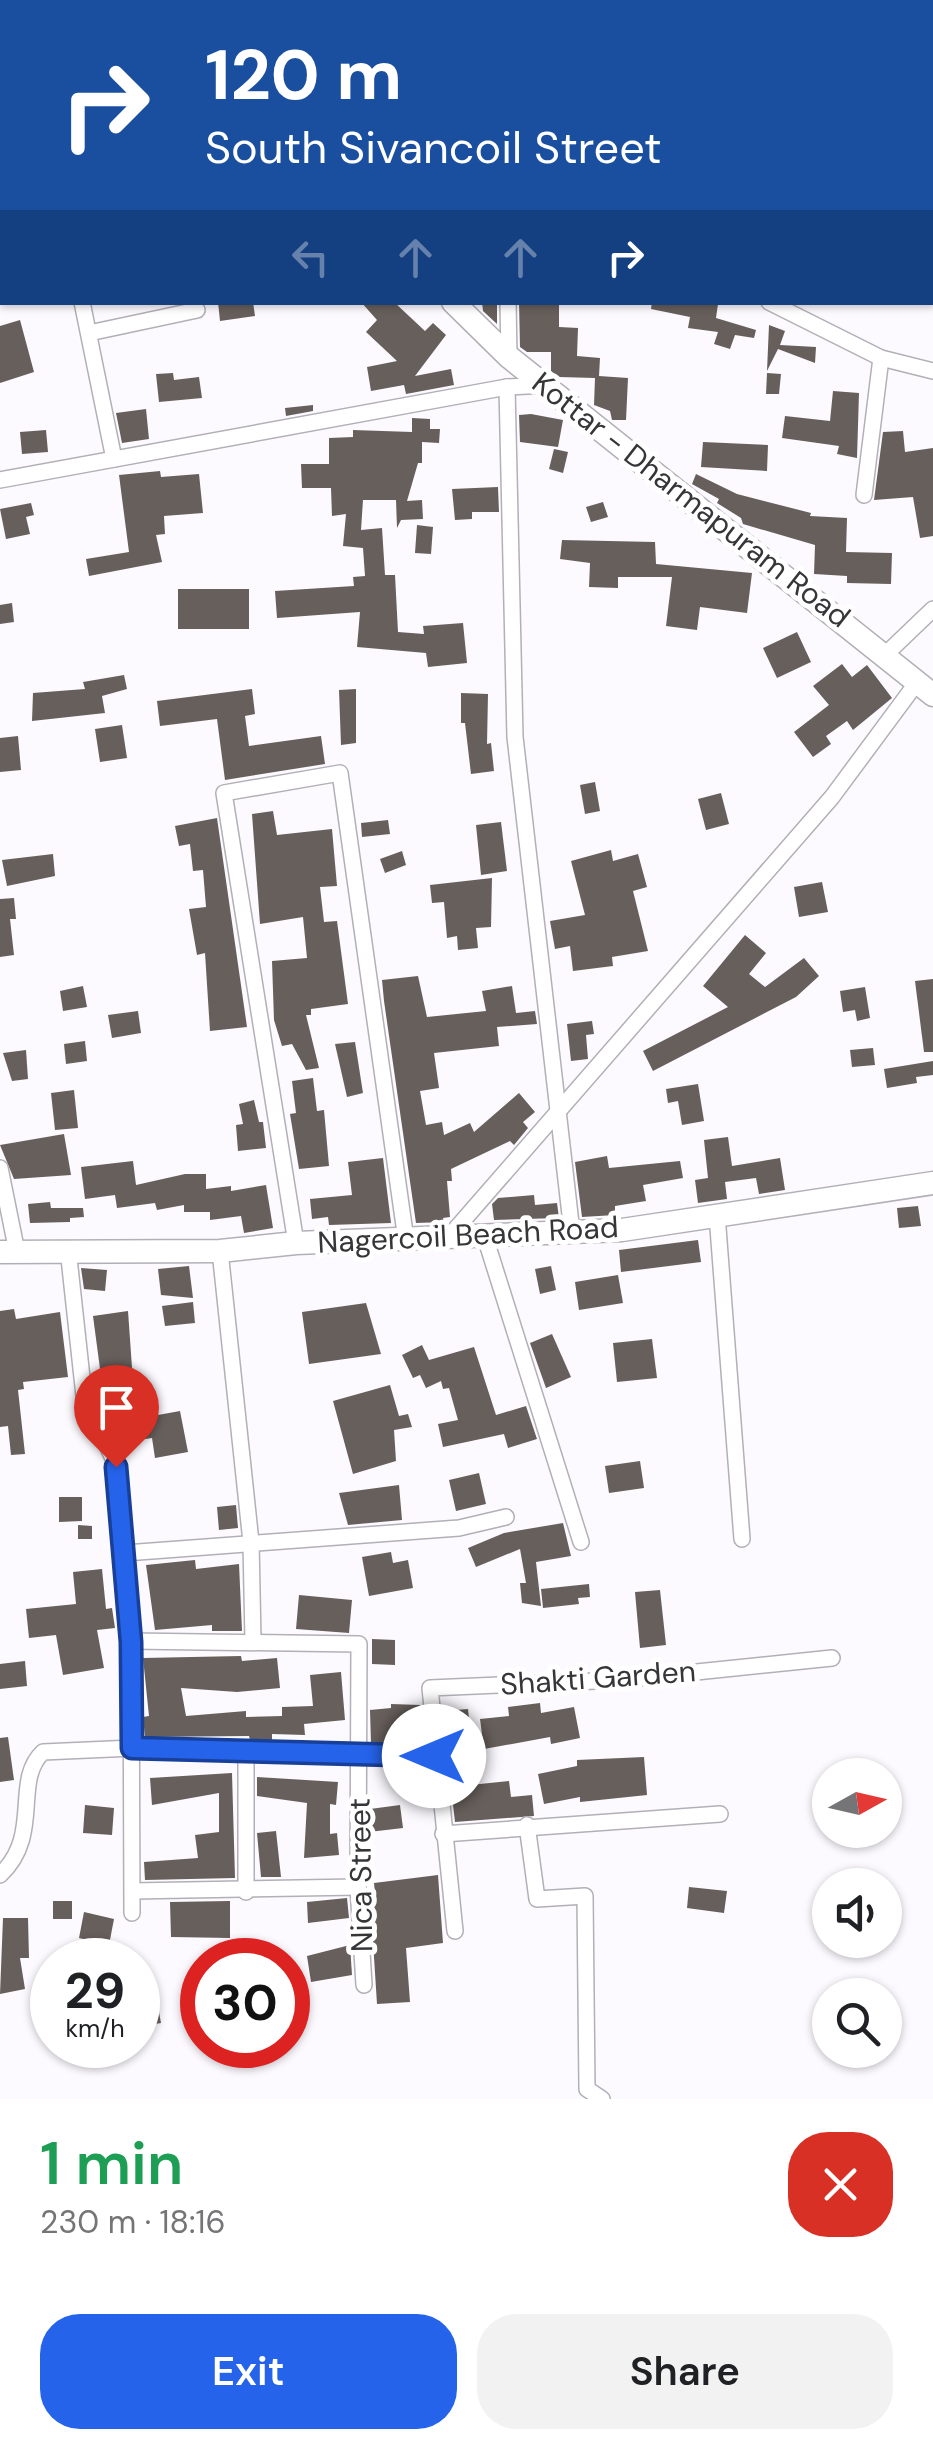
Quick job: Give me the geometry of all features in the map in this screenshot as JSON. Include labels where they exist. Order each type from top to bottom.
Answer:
[{"type":"main road","name":"Kottar - Dharmapuram Road","points":[[456,305],[509,357],[925,688]]},
{"type":"main road","name":"Nagercoil Beach Road","points":[[8,1252],[220,1251],[296,1243],[572,1232],[933,1183]]},
{"type":"street","points":[[83,305],[114,458]]},
{"type":"street","points":[[508,305],[509,357]]},
{"type":"street","points":[[775,305],[881,358],[933,371]]},
{"type":"street","points":[[89,334],[197,310]]},
{"type":"street","points":[[864,494],[881,358]]},
{"type":"street","points":[[0,480],[507,387],[547,384]]},
{"type":"street","points":[[507,387],[514,737],[572,1232]]},
{"type":"street","points":[[886,654],[933,610]]},
{"type":"street","points":[[447,1239],[925,688]]},
{"type":"street","points":[[296,1243],[224,792],[340,773],[406,1240]]},
{"type":"street","points":[[0,1168],[8,1252]]},
{"type":"street","points":[[716,1215],[742,1540]]},
{"type":"street","points":[[485,1237],[581,1542]]},
{"type":"street","points":[[68,1250],[84,1396],[116,1467],[125,1553],[131,1642],[132,1914]]},
{"type":"street","points":[[131,1642],[253,1641],[251,1542],[220,1251]]},
{"type":"street","points":[[125,1553],[459,1528],[506,1516]]},
{"type":"street","name":"Nica Street","points":[[253,1641],[359,1644],[358,1887],[364,1985]]},
{"type":"street","name":"Shakti Garden","points":[[434,1756],[430,1688],[618,1680],[832,1658]]},
{"type":"street","points":[[0,1875],[20,1852],[29,1786],[39,1755],[54,1750],[132,1748],[434,1756],[455,1931]]},
{"type":"street","points":[[246,1752],[246,1892]]},
{"type":"street","points":[[443,1834],[720,1814]]},
{"type":"street","points":[[528,1825],[537,1899],[585,1896],[586,2089],[602,2099]]},
{"type":"street","points":[[134,1891],[358,1887]]},
{"type":"building","points":[[218,305],[253,305],[255,316],[220,321]]},
{"type":"building","points":[[364,305],[397,305],[425,331],[433,323],[446,335],[415,376],[451,369],[454,385],[406,394],[404,385],[371,391],[367,367],[397,361],[366,332],[377,320]]},
{"type":"building","points":[[482,305],[497,305],[497,324],[483,311]]},
{"type":"building","points":[[519,305],[559,305],[559,327],[578,328],[577,356],[600,358],[599,376],[628,378],[626,420],[612,420],[610,411],[594,405],[595,378],[559,377],[551,371],[551,352],[527,352],[520,347]]},
{"type":"building","points":[[652,305],[718,305],[716,318],[756,330],[754,338],[735,335],[730,349],[714,344],[718,332],[688,328],[690,317],[651,309]]},
{"type":"building","points":[[20,320],[34,372],[0,383],[0,326]]},
{"type":"building","points":[[769,325],[785,331],[780,345],[816,347],[815,363],[778,349],[767,371]]},
{"type":"building","points":[[173,373],[174,380],[199,377],[202,398],[159,402],[156,374]]},
{"type":"building","points":[[767,373],[781,374],[779,394],[766,394]]},
{"type":"building","points":[[833,391],[859,393],[857,458],[837,454],[839,446],[782,438],[785,416],[830,421]]},
{"type":"building","points":[[313,405],[313,411],[286,416],[285,408]]},
{"type":"building","points":[[146,409],[149,439],[122,443],[116,413]]},
{"type":"building","points":[[519,415],[563,420],[558,447],[520,442]]},
{"type":"building","points":[[412,418],[430,419],[430,429],[440,429],[439,443],[422,442],[422,463],[418,463],[407,501],[422,500],[423,519],[401,520],[397,528],[396,500],[363,500],[361,530],[382,528],[385,575],[395,575],[398,632],[424,634],[423,626],[463,623],[467,663],[428,667],[426,653],[357,647],[360,612],[277,618],[275,591],[354,586],[353,577],[365,576],[363,548],[343,546],[346,514],[332,516],[331,488],[302,488],[301,464],[329,464],[329,438],[353,437],[353,430],[412,432]]},
{"type":"building","points":[[46,430],[48,452],[22,454],[20,432]]},
{"type":"building","points":[[903,431],[905,452],[933,448],[933,536],[920,538],[913,497],[874,500],[883,432]]},
{"type":"building","points":[[703,442],[768,445],[767,471],[701,467]]},
{"type":"building","points":[[554,449],[568,452],[563,473],[549,469]]},
{"type":"building","points":[[160,471],[161,477],[199,474],[203,513],[164,516],[165,534],[156,535],[162,562],[89,576],[86,559],[129,552],[119,475]]},
{"type":"building","points":[[696,474],[737,494],[811,513],[810,516],[847,518],[846,552],[892,553],[891,584],[847,583],[847,576],[814,574],[815,545],[743,524],[741,518],[717,503],[719,499],[692,484]]},
{"type":"building","points":[[498,487],[499,512],[472,512],[472,519],[455,520],[452,489]]},
{"type":"building","points":[[603,502],[608,517],[591,522],[586,507]]},
{"type":"building","points":[[31,503],[34,515],[26,517],[30,534],[6,539],[0,509]]},
{"type":"building","points":[[417,525],[433,527],[431,554],[415,553]]},
{"type":"building","points":[[562,540],[655,542],[656,564],[752,573],[747,613],[700,607],[697,630],[666,626],[672,577],[618,577],[618,588],[589,587],[590,563],[560,559]]},
{"type":"building","points":[[178,589],[249,589],[249,629],[178,629]]},
{"type":"building","points":[[12,603],[14,622],[0,624],[0,605]]},
{"type":"building","points":[[797,632],[811,662],[777,678],[763,648]]},
{"type":"building","points":[[842,664],[852,677],[867,665],[892,698],[853,730],[847,721],[826,736],[831,744],[813,757],[794,732],[829,705],[813,686]]},
{"type":"building","points":[[124,675],[127,689],[102,696],[105,713],[32,721],[33,693],[85,689],[83,682]]},
{"type":"building","points":[[252,689],[255,714],[245,716],[249,746],[321,736],[325,764],[225,780],[217,719],[160,726],[157,701]]},
{"type":"building","points":[[356,689],[356,743],[341,745],[339,690]]},
{"type":"building","points":[[461,693],[488,694],[487,744],[491,743],[494,771],[471,774],[465,723],[461,723]]},
{"type":"building","points":[[122,725],[127,758],[100,762],[95,729]]},
{"type":"building","points":[[18,736],[21,770],[0,772],[0,738]]},
{"type":"building","points":[[595,782],[600,811],[585,814],[580,785]]},
{"type":"building","points":[[721,793],[729,824],[706,830],[698,799]]},
{"type":"building","points":[[273,811],[277,835],[332,829],[337,886],[320,887],[324,922],[337,921],[348,1004],[311,1009],[311,1015],[306,1015],[319,1068],[306,1070],[292,1044],[282,1046],[274,1020],[272,961],[307,958],[303,917],[260,924],[252,814]]},
{"type":"building","points":[[217,818],[247,1027],[210,1031],[205,953],[197,955],[189,909],[206,907],[203,870],[193,871],[190,844],[179,846],[175,826]]},
{"type":"building","points":[[388,820],[390,834],[362,837],[361,823]]},
{"type":"building","points":[[501,822],[507,871],[481,875],[476,825]]},
{"type":"building","points":[[611,850],[613,861],[638,854],[647,887],[633,891],[648,951],[612,957],[613,966],[573,971],[570,946],[555,949],[550,921],[585,915],[571,861]]},
{"type":"building","points":[[402,851],[406,865],[385,873],[380,859]]},
{"type":"building","points":[[53,854],[55,876],[7,886],[2,860]]},
{"type":"building","points":[[492,878],[491,927],[476,928],[478,948],[458,950],[457,936],[447,938],[444,902],[432,903],[430,885]]},
{"type":"building","points":[[822,882],[828,912],[799,917],[794,887]]},
{"type":"building","points":[[14,898],[16,919],[10,919],[14,955],[0,957],[0,899]]},
{"type":"building","points":[[745,935],[766,953],[749,974],[765,987],[804,958],[819,976],[796,997],[653,1071],[643,1051],[728,1007],[703,986]]},
{"type":"building","points":[[418,976],[427,1017],[486,1011],[482,991],[512,986],[516,1013],[535,1011],[537,1024],[497,1027],[499,1046],[434,1053],[439,1088],[420,1091],[426,1125],[442,1122],[444,1135],[470,1123],[474,1132],[519,1093],[535,1112],[523,1122],[528,1128],[514,1145],[510,1141],[451,1169],[452,1181],[447,1181],[450,1217],[443,1218],[444,1222],[416,1223],[384,1001],[382,980]]},
{"type":"building","points":[[933,979],[933,1052],[924,1052],[915,981]]},
{"type":"building","points":[[83,986],[87,1007],[63,1011],[60,991]]},
{"type":"building","points":[[865,987],[870,1018],[857,1021],[855,1010],[843,1012],[840,991]]},
{"type":"building","points":[[138,1011],[141,1033],[112,1038],[108,1015]]},
{"type":"building","points":[[592,1021],[594,1034],[586,1035],[588,1059],[571,1061],[567,1024]]},
{"type":"building","points":[[85,1041],[87,1061],[66,1064],[64,1044]]},
{"type":"building","points":[[355,1042],[363,1093],[347,1097],[335,1044]]},
{"type":"building","points":[[873,1048],[875,1065],[852,1067],[850,1050]]},
{"type":"building","points":[[26,1050],[28,1079],[12,1081],[3,1053]]},
{"type":"building","points":[[933,1061],[933,1075],[916,1077],[917,1083],[887,1088],[884,1069]]},
{"type":"building","points":[[313,1078],[317,1111],[324,1110],[329,1166],[299,1169],[290,1114],[296,1113],[292,1081]]},
{"type":"building","points":[[698,1084],[704,1121],[682,1125],[678,1101],[668,1103],[666,1089]]},
{"type":"building","points":[[74,1090],[78,1128],[55,1130],[51,1093]]},
{"type":"building","points":[[254,1100],[259,1122],[263,1122],[266,1148],[238,1151],[236,1125],[243,1124],[239,1104]]},
{"type":"building","points":[[64,1134],[71,1175],[14,1179],[0,1145]]},
{"type":"building","points":[[728,1137],[732,1166],[780,1158],[785,1190],[759,1194],[756,1178],[725,1182],[727,1199],[698,1203],[695,1180],[708,1178],[704,1140]]},
{"type":"building","points":[[607,1156],[609,1168],[680,1161],[683,1178],[643,1185],[646,1201],[615,1206],[615,1215],[582,1217],[575,1162]]},
{"type":"building","points":[[383,1158],[391,1223],[329,1225],[328,1217],[312,1219],[310,1199],[352,1195],[348,1162]]},
{"type":"building","points":[[133,1161],[136,1185],[185,1174],[206,1174],[206,1189],[231,1186],[231,1191],[266,1185],[273,1228],[244,1233],[241,1216],[210,1220],[210,1212],[184,1212],[184,1205],[157,1210],[155,1203],[117,1208],[115,1195],[85,1199],[81,1167]]},
{"type":"building","points":[[534,1195],[535,1205],[557,1203],[559,1218],[494,1220],[492,1204],[498,1198]]},
{"type":"building","points":[[50,1202],[51,1208],[83,1208],[84,1217],[70,1218],[70,1222],[30,1223],[28,1204]]},
{"type":"building","points":[[918,1206],[921,1226],[899,1228],[897,1208]]},
{"type":"building","points":[[698,1240],[701,1262],[621,1272],[619,1250]]},
{"type":"building","points":[[189,1266],[193,1298],[161,1295],[158,1269]]},
{"type":"building","points":[[551,1266],[556,1290],[540,1294],[535,1269]]},
{"type":"building","points":[[81,1268],[107,1270],[105,1291],[84,1289]]},
{"type":"building","points":[[618,1275],[623,1303],[579,1310],[575,1282]]},
{"type":"building","points":[[193,1302],[195,1323],[165,1326],[162,1306]]},
{"type":"building","points":[[366,1303],[381,1354],[309,1364],[302,1312]]},
{"type":"building","points":[[14,1309],[16,1319],[60,1312],[68,1377],[23,1382],[24,1389],[18,1390],[25,1454],[11,1455],[8,1426],[0,1427],[0,1311]]},
{"type":"building","points":[[128,1311],[135,1410],[106,1414],[93,1316]]},
{"type":"building","points":[[552,1334],[571,1377],[546,1388],[530,1343]]},
{"type":"building","points":[[652,1339],[657,1378],[617,1382],[613,1343]]},
{"type":"building","points":[[422,1345],[429,1360],[474,1347],[496,1415],[526,1406],[537,1439],[508,1448],[504,1434],[443,1447],[438,1424],[458,1420],[449,1388],[443,1389],[441,1381],[426,1388],[420,1375],[413,1378],[402,1355]]},
{"type":"building","points":[[390,1385],[399,1416],[408,1414],[412,1427],[394,1430],[396,1461],[353,1474],[333,1401]]},
{"type":"building","points":[[180,1411],[188,1452],[155,1458],[152,1438],[139,1440],[136,1419]]},
{"type":"building","points":[[640,1461],[644,1488],[609,1493],[605,1466]]},
{"type":"building","points":[[479,1473],[486,1504],[456,1511],[449,1480]]},
{"type":"building","points":[[399,1485],[402,1520],[348,1525],[339,1493]]},
{"type":"building","points":[[59,1497],[82,1497],[82,1521],[59,1522]]},
{"type":"building","points":[[236,1505],[238,1528],[219,1530],[217,1507]]},
{"type":"building","points":[[563,1523],[571,1556],[536,1562],[541,1606],[522,1603],[520,1583],[526,1583],[520,1549],[476,1567],[468,1548],[504,1533]]},
{"type":"building","points":[[78,1525],[92,1526],[92,1539],[78,1539]]},
{"type":"building","points":[[391,1552],[393,1563],[408,1560],[413,1588],[369,1596],[362,1557]]},
{"type":"building","points":[[195,1560],[196,1569],[239,1564],[242,1631],[212,1631],[212,1625],[155,1630],[146,1565]]},
{"type":"building","points":[[102,1569],[106,1609],[112,1608],[115,1628],[97,1630],[104,1668],[63,1675],[56,1635],[29,1638],[26,1609],[76,1604],[73,1572]]},
{"type":"building","points":[[589,1584],[590,1597],[578,1598],[579,1604],[543,1608],[541,1589]]},
{"type":"building","points":[[660,1590],[666,1645],[640,1648],[635,1592]]},
{"type":"building","points":[[299,1595],[352,1600],[349,1633],[296,1629]]},
{"type":"building","points":[[372,1639],[395,1640],[395,1665],[372,1664]]},
{"type":"building","points":[[241,1656],[242,1661],[277,1658],[280,1688],[237,1692],[181,1688],[186,1716],[246,1711],[246,1717],[282,1716],[282,1707],[313,1706],[310,1675],[341,1672],[345,1720],[304,1724],[305,1735],[272,1734],[272,1740],[250,1740],[249,1736],[145,1737],[143,1717],[149,1716],[143,1658]]},
{"type":"building","points":[[25,1661],[27,1686],[0,1689],[0,1664]]},
{"type":"building","points":[[540,1703],[541,1713],[574,1707],[580,1738],[551,1744],[550,1737],[484,1749],[480,1719],[509,1716],[508,1707]]},
{"type":"building","points":[[391,1704],[420,1705],[420,1744],[371,1743],[370,1710],[391,1708]]},
{"type":"building","points":[[468,1709],[470,1729],[447,1732],[445,1711]]},
{"type":"building","points":[[8,1737],[14,1780],[0,1782],[0,1738]]},
{"type":"building","points":[[644,1757],[647,1795],[580,1802],[580,1797],[544,1804],[538,1774],[577,1766],[577,1760]]},
{"type":"building","points":[[232,1773],[235,1878],[145,1880],[144,1862],[198,1858],[195,1835],[219,1832],[219,1793],[152,1805],[150,1778]]},
{"type":"building","points":[[257,1777],[338,1782],[336,1805],[330,1804],[330,1834],[337,1833],[339,1855],[304,1858],[307,1803],[257,1796]]},
{"type":"building","points":[[509,1781],[511,1797],[532,1795],[534,1816],[455,1822],[451,1787]]},
{"type":"building","points":[[85,1805],[114,1808],[112,1835],[83,1833]]},
{"type":"building","points":[[400,1805],[403,1828],[369,1832],[370,1809]]},
{"type":"building","points":[[276,1831],[281,1877],[261,1877],[257,1833]]},
{"type":"building","points":[[438,1875],[443,1943],[406,1948],[410,2002],[377,2004],[370,1895],[375,1894],[374,1883]]},
{"type":"building","points":[[689,1887],[727,1891],[724,1913],[687,1908]]},
{"type":"building","points":[[347,1898],[349,1918],[308,1923],[307,1902]]},
{"type":"building","points":[[53,1901],[72,1901],[72,1919],[53,1919]]},
{"type":"building","points":[[230,1901],[230,1938],[171,1937],[170,1902]]},
{"type":"building","points":[[84,1912],[114,1919],[110,1938],[79,1938]]},
{"type":"building","points":[[3,1918],[28,1918],[29,1958],[20,1958],[25,1989],[0,1994]]},
{"type":"building","points":[[350,1945],[352,1975],[311,1982],[310,1955]]},
{"type":"route","points":[[116,1467],[131,1642],[132,1748],[434,1756]]}]
